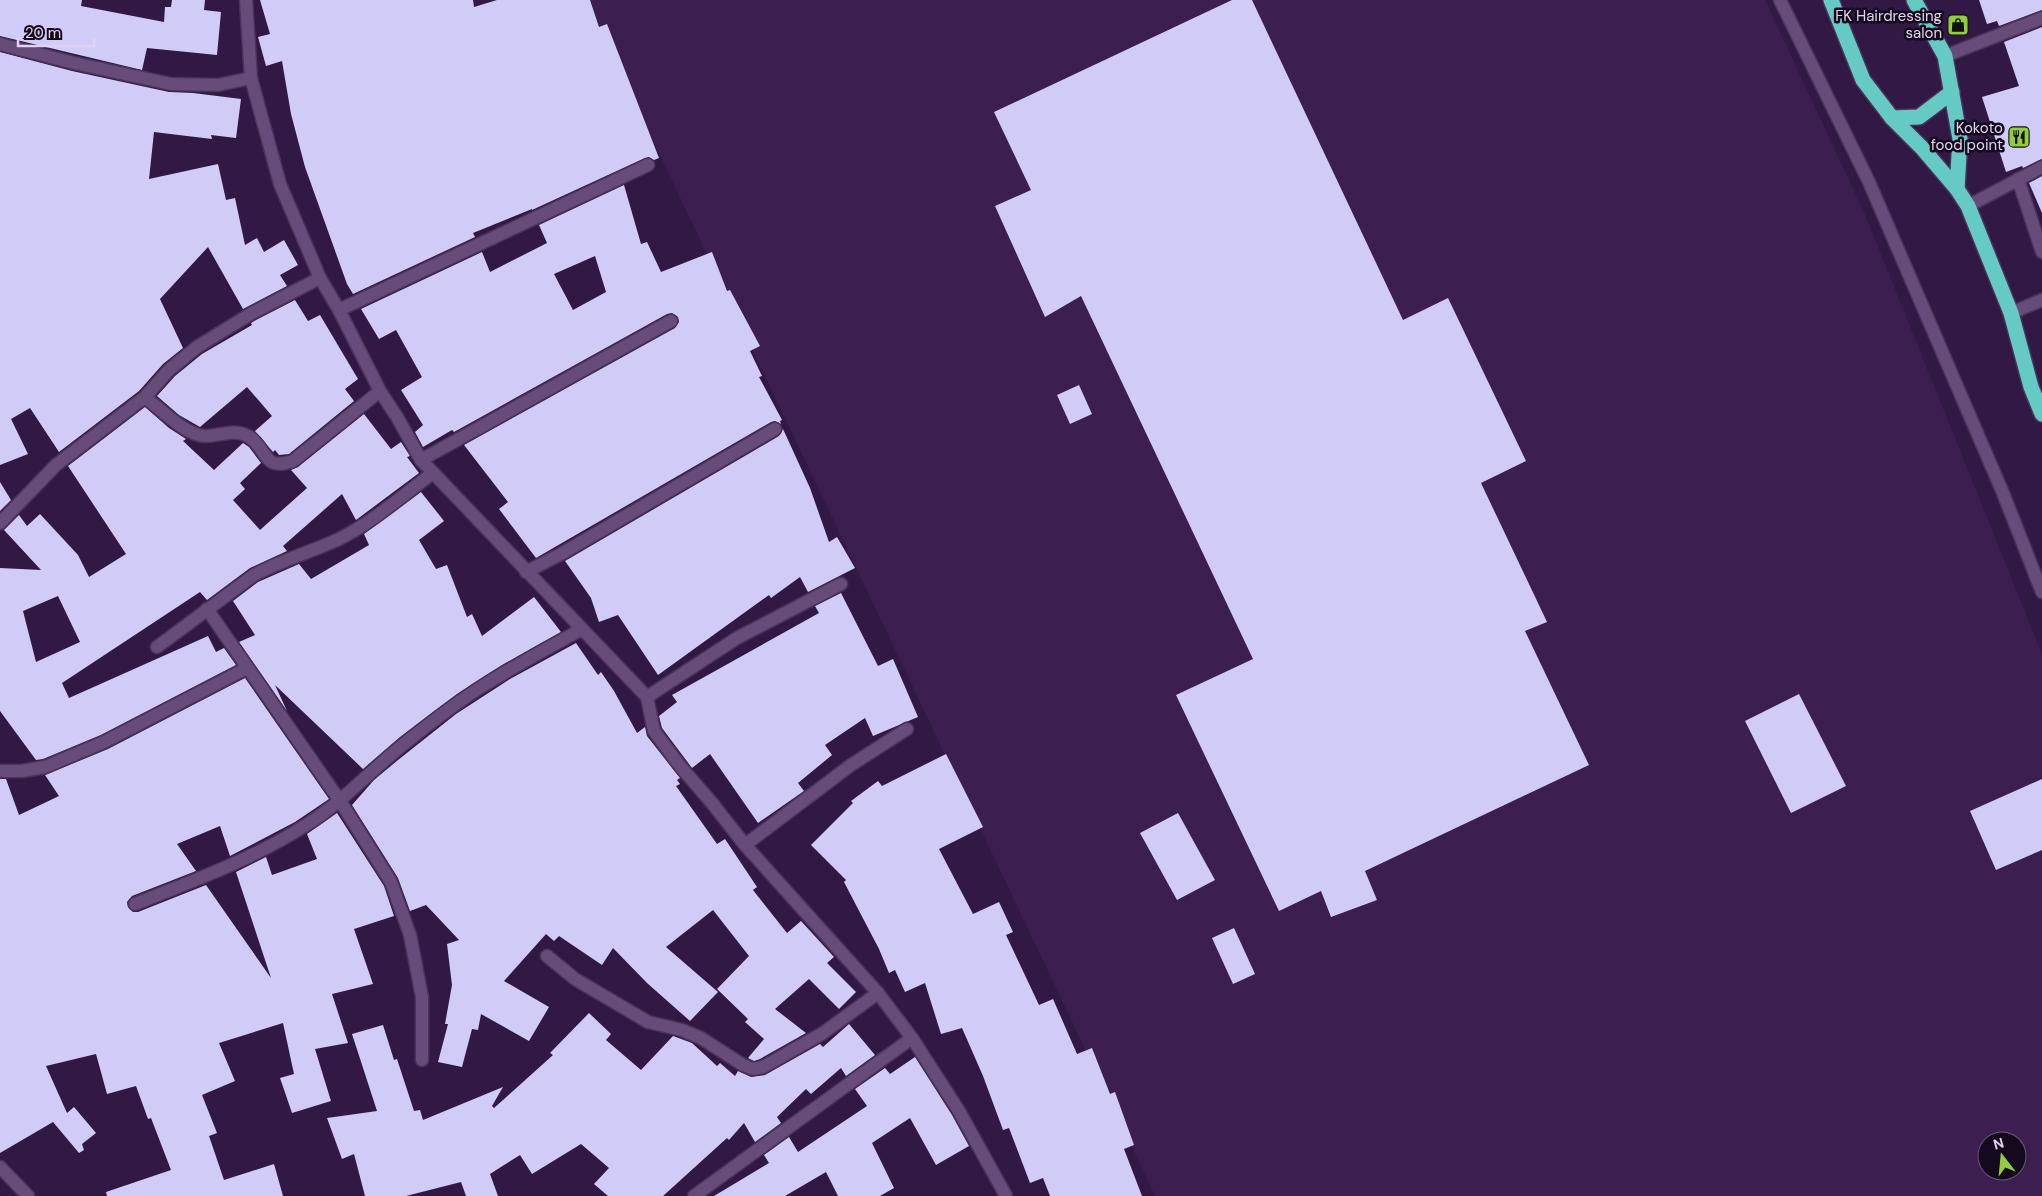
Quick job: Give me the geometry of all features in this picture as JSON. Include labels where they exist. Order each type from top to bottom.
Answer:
[{"type":"highway","points":[[1831,0],[1863,80],[1892,118],[1922,148],[1957,189],[1968,206],[2011,314],[2030,387],[2042,414]]},
{"type":"highway","points":[[1914,0],[1945,56],[1960,138],[1957,189]]},
{"type":"highway","points":[[1892,118],[1919,117],[1952,92]]},
{"type":"street","points":[[246,0],[251,78],[280,184],[320,278],[339,310],[380,391],[422,460],[647,698],[654,731],[680,766],[745,845],[878,993],[912,1038],[959,1111],[1006,1196]]},
{"type":"street","points":[[1780,0],[1869,182],[2004,493],[2042,592]]},
{"type":"street","points":[[1945,56],[2042,18]]},
{"type":"street","points":[[0,44],[74,64],[171,84],[218,85],[251,78]]},
{"type":"street","points":[[339,310],[648,164]]},
{"type":"street","points":[[1968,206],[2042,167]]},
{"type":"street","points":[[2018,179],[2042,252]]},
{"type":"street","points":[[0,523],[56,465],[146,397],[169,370],[197,347],[237,322],[320,278]]},
{"type":"street","points":[[2011,314],[2042,300]]},
{"type":"street","points":[[422,460],[671,321]]},
{"type":"street","points":[[146,397],[191,432],[206,437],[230,431],[248,436],[270,462],[282,465],[293,461],[380,391]]},
{"type":"street","points":[[526,572],[570,549],[775,429]]},
{"type":"street","points":[[158,647],[207,609],[263,570],[322,547],[360,527],[433,472]]},
{"type":"street","points":[[647,698],[737,638],[842,584]]},
{"type":"street","points":[[207,609],[340,801],[390,882],[410,935],[422,997],[422,1060]]},
{"type":"street","points":[[135,904],[224,868],[277,843],[340,801],[382,763],[479,688],[582,628]]},
{"type":"street","points":[[0,771],[22,771],[45,767],[104,742],[247,668]]},
{"type":"street","points":[[745,845],[851,765],[907,728]]},
{"type":"street","points":[[546,956],[575,979],[648,1022],[682,1030],[701,1038],[743,1065],[753,1068],[763,1066],[823,1033],[878,993]]},
{"type":"street","points":[[694,1196],[912,1038]]},
{"type":"street","points":[[0,1168],[28,1196]]},
{"type":"shaded area","points":[[586,0],[1765,0],[1864,212],[2042,654],[2042,1196],[1155,1196]]},
{"type":"building","points":[[0,0],[82,0],[81,6],[164,22],[165,7],[171,7],[172,0],[205,0],[204,10],[221,12],[217,55],[147,48],[142,70],[0,36]]},
{"type":"building","points":[[260,0],[473,0],[474,7],[497,0],[590,0],[599,27],[607,24],[659,158],[654,160],[649,157],[645,158],[532,210],[473,233],[475,237],[353,294],[347,284],[305,167],[291,114],[282,61],[266,66],[258,37],[270,34]]},
{"type":"building","points":[[1232,0],[1252,0],[1403,320],[1448,298],[1526,461],[1481,483],[1547,622],[1525,631],[1589,765],[1365,871],[1377,900],[1331,917],[1321,891],[1279,911],[1176,695],[1253,659],[1081,296],[1045,317],[995,206],[1031,190],[994,112]]},
{"type":"building","points":[[1979,0],[2042,0],[2042,10],[1999,26],[1997,21],[1987,24]]},
{"type":"building","points":[[2042,27],[2042,159],[2023,168],[2022,166],[2006,172],[1982,97],[2019,86],[2004,42]]},
{"type":"building","points":[[0,52],[72,71],[169,92],[241,99],[236,138],[211,135],[212,139],[154,132],[149,179],[218,164],[226,200],[235,198],[245,245],[257,238],[264,252],[284,240],[298,265],[280,275],[287,286],[243,309],[208,247],[160,299],[183,348],[163,364],[139,391],[59,452],[30,408],[11,419],[28,454],[0,465]]},
{"type":"building","points":[[2042,176],[2042,213],[2029,183]]},
{"type":"building","points":[[624,185],[641,244],[647,242],[661,272],[712,252],[727,291],[730,290],[760,346],[750,351],[762,376],[759,377],[782,420],[780,421],[781,424],[775,421],[771,422],[536,558],[499,509],[508,502],[464,445],[675,328],[679,322],[678,317],[672,313],[667,314],[454,432],[452,430],[423,447],[415,432],[423,425],[401,390],[422,377],[396,330],[379,339],[361,309],[482,252],[490,272],[547,243],[539,225]],"holes":[[[595,256],[606,292],[573,310],[554,274]]]},
{"type":"building","points":[[295,300],[308,321],[320,315],[358,379],[345,389],[354,401],[289,454],[279,455],[275,450],[273,452],[255,431],[272,416],[247,387],[200,427],[179,415],[157,396],[175,376],[202,354],[252,325],[251,323],[256,320]]},
{"type":"building","points":[[1079,385],[1092,414],[1070,424],[1057,395]]},
{"type":"building","points":[[145,407],[169,428],[186,439],[183,441],[214,470],[243,443],[249,447],[261,463],[240,483],[245,489],[233,500],[260,530],[307,488],[291,470],[298,467],[364,414],[391,449],[401,442],[410,456],[407,457],[419,473],[356,520],[342,494],[283,546],[287,551],[250,568],[207,600],[200,592],[62,683],[69,698],[208,636],[216,652],[224,648],[236,665],[101,735],[43,759],[36,760],[0,711],[0,568],[41,570],[4,530],[19,515],[27,526],[40,514],[78,555],[89,577],[126,554],[68,466]],"holes":[[[58,596],[80,642],[36,662],[23,611]]]},
{"type":"building","points":[[783,429],[810,488],[829,542],[837,537],[855,568],[808,592],[800,577],[771,598],[769,595],[658,675],[618,615],[599,622],[591,598],[565,561],[779,436]]},
{"type":"building","points":[[0,482],[11,500],[0,511]]},
{"type":"building","points":[[421,492],[444,521],[419,540],[436,569],[447,565],[467,617],[472,614],[482,636],[534,597],[561,632],[502,665],[457,694],[400,737],[363,769],[275,685],[287,711],[239,642],[255,635],[233,601],[258,582],[299,564],[311,579],[369,545],[364,534]]},
{"type":"building","points":[[841,593],[878,666],[893,659],[918,717],[873,736],[865,718],[825,745],[832,755],[798,783],[804,791],[758,823],[710,754],[692,768],[662,728],[659,716],[677,702],[672,695],[819,613],[815,606]]},
{"type":"building","points":[[576,643],[598,675],[601,672],[614,691],[637,733],[645,727],[647,736],[680,778],[677,780],[680,784],[676,786],[717,844],[725,839],[757,887],[753,890],[787,933],[801,921],[834,957],[827,963],[856,992],[839,1009],[809,979],[775,1009],[806,1033],[760,1059],[754,1061],[748,1058],[764,1039],[745,1022],[748,1019],[717,989],[749,956],[713,910],[666,947],[718,992],[690,1021],[647,983],[613,948],[602,965],[559,936],[554,941],[546,934],[504,981],[549,1007],[529,1041],[481,1014],[478,1030],[472,1029],[462,1067],[438,1062],[448,1024],[445,1024],[452,985],[447,944],[459,940],[426,905],[410,911],[398,878],[352,805],[374,780],[456,714],[510,679]]},
{"type":"building","points":[[245,678],[329,799],[295,822],[230,856],[220,826],[177,844],[196,871],[132,896],[127,902],[128,907],[133,912],[138,912],[206,885],[271,978],[236,872],[266,857],[272,875],[317,859],[307,834],[337,813],[384,886],[394,916],[354,929],[373,984],[332,994],[348,1043],[315,1049],[331,1101],[292,1113],[280,1078],[294,1074],[283,1023],[219,1043],[235,1081],[202,1095],[217,1133],[209,1136],[224,1180],[274,1164],[283,1196],[107,1196],[106,1192],[171,1170],[151,1118],[148,1119],[136,1086],[107,1094],[96,1054],[46,1066],[67,1113],[74,1107],[96,1133],[82,1144],[84,1150],[79,1153],[53,1122],[0,1153],[0,779],[6,779],[19,815],[59,796],[45,775],[108,749]]},
{"type":"building","points":[[1799,694],[1846,786],[1791,813],[1745,721]]},
{"type":"building","points":[[946,754],[983,827],[939,849],[973,914],[999,902],[1013,932],[1006,935],[1039,1005],[1053,999],[1077,1054],[1092,1048],[1110,1094],[1115,1092],[1134,1145],[1124,1149],[1142,1196],[1050,1196],[1043,1178],[1030,1183],[1009,1128],[1003,1130],[983,1076],[962,1028],[941,1034],[925,983],[905,992],[895,970],[889,973],[879,949],[844,882],[846,880],[811,845],[853,803],[851,801],[878,781],[882,786]]},
{"type":"building","points":[[2042,779],[2042,850],[1996,870],[1970,811]]},
{"type":"building","points":[[1178,813],[1215,880],[1177,900],[1140,833]]},
{"type":"building","points":[[1234,928],[1255,974],[1233,984],[1212,938]]},
{"type":"building","points":[[589,1013],[611,1034],[606,1040],[641,1070],[673,1036],[692,1043],[717,1066],[720,1063],[735,1076],[738,1071],[751,1077],[765,1075],[820,1044],[823,1047],[849,1024],[875,1055],[846,1076],[841,1068],[811,1094],[806,1089],[777,1117],[781,1123],[755,1142],[744,1123],[729,1140],[727,1138],[663,1196],[608,1196],[594,1184],[609,1168],[581,1144],[532,1174],[520,1155],[490,1174],[498,1196],[466,1196],[461,1182],[406,1196],[365,1196],[354,1154],[342,1159],[327,1118],[377,1111],[352,1034],[383,1025],[394,1060],[397,1059],[414,1111],[420,1110],[423,1120],[503,1087],[492,1106],[494,1108],[553,1055],[550,1053]]},
{"type":"building","points":[[915,1057],[952,1115],[969,1146],[936,1165],[910,1118],[872,1143],[894,1188],[880,1196],[838,1196],[826,1172],[785,1196],[714,1196],[769,1163],[764,1155],[789,1137],[798,1152],[867,1106],[855,1089],[885,1068],[890,1074]]},
{"type":"place","name":"FK Hairdressing salon","points":[[1958,25]]},
{"type":"place","name":"Kokoto food point","points":[[2019,137]]}]
